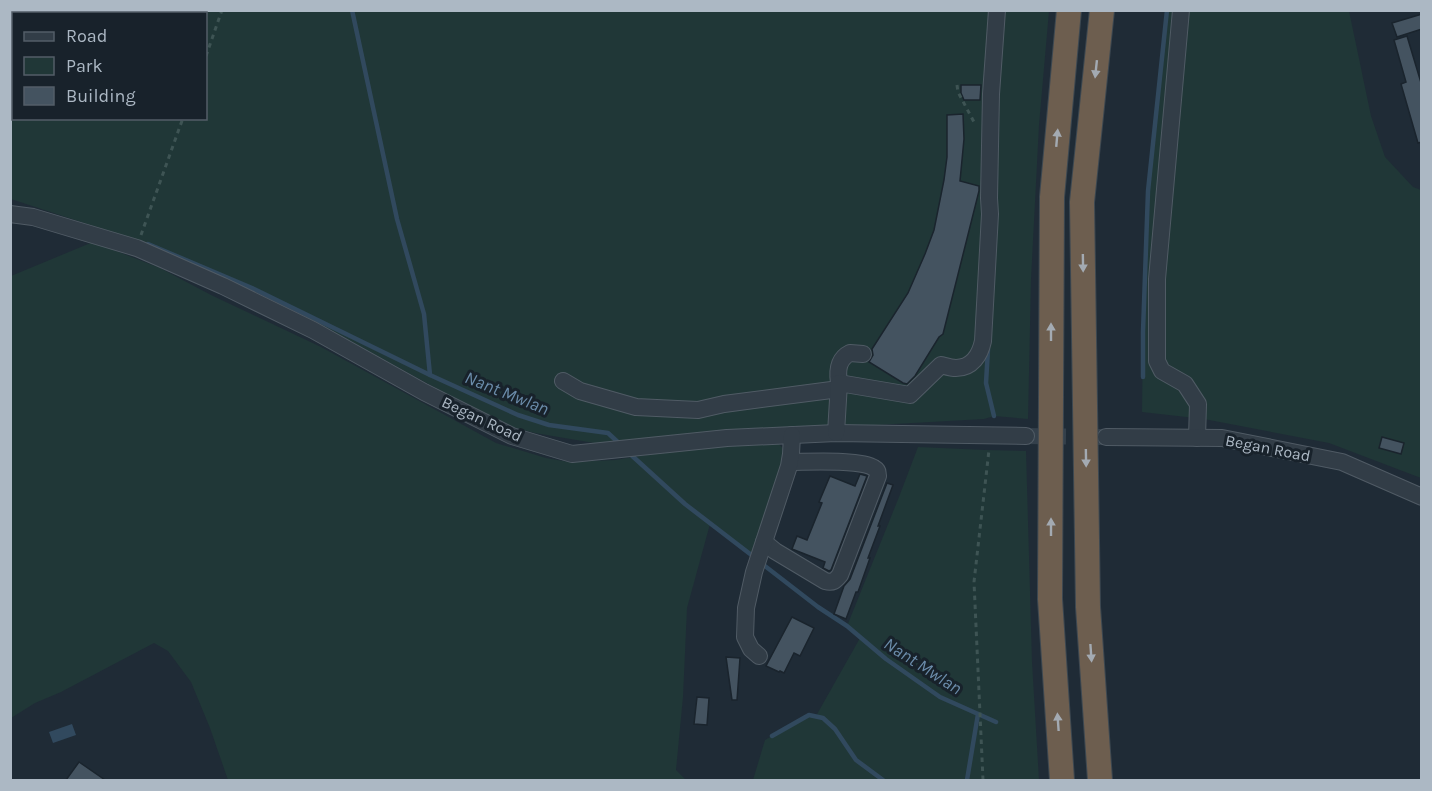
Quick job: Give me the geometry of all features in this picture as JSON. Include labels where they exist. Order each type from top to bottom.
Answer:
[{"type":"highway","points":[[1062,780],[1050,599],[1052,197],[1069,10]]},
{"type":"highway","points":[[1100,780],[1088,607],[1082,202],[1102,10]]},
{"type":"street","points":[[563,381],[580,391],[636,406],[698,410],[839,386],[910,395],[941,365],[957,368],[972,363],[980,354],[983,341],[997,10]]},
{"type":"street","points":[[1181,10],[1157,279],[1157,361],[1162,371],[1185,384],[1198,404],[1197,438]]},
{"type":"street","name":"Began Road","points":[[10,214],[33,217],[137,248],[303,325],[424,392],[512,436],[572,454],[728,438],[836,433],[1026,436]]},
{"type":"street","points":[[836,433],[841,359],[850,353],[863,354]]},
{"type":"street","points":[[759,656],[745,637],[746,608],[754,572],[790,462],[792,435]]},
{"type":"street","name":"Began Road","points":[[1106,437],[1222,438],[1341,462],[1422,497]]},
{"type":"street","points":[[763,546],[825,581],[831,583],[835,581],[840,575],[878,476],[878,471],[875,469],[859,464],[790,462]]},
{"type":"path","points":[[207,53],[222,10]]},
{"type":"path","points":[[957,85],[958,92],[984,141],[990,142]]},
{"type":"path","points":[[137,248],[182,120]]},
{"type":"path","points":[[983,780],[974,582],[990,446],[989,436]]},
{"type":"green space","points":[[10,11],[1049,11],[1039,125],[1031,279],[1028,419],[994,416],[984,419],[787,430],[600,444],[535,433],[502,424],[252,288],[148,244],[11,199]]},
{"type":"green space","points":[[1167,11],[1349,11],[1371,116],[1385,157],[1413,187],[1421,190],[1421,478],[1329,443],[1204,419],[1142,412],[1148,191]]},
{"type":"green space","points":[[93,242],[160,268],[321,347],[496,443],[546,458],[569,462],[615,460],[677,450],[778,443],[788,454],[755,558],[710,524],[687,608],[683,697],[676,770],[686,780],[228,780],[191,682],[168,651],[154,643],[61,692],[35,703],[11,718],[11,276]]},
{"type":"green space","points":[[918,447],[1026,451],[1032,662],[1039,780],[753,780],[765,740],[809,715],[816,716],[860,638],[847,626]]},
{"type":"water","points":[[72,724],[76,735],[53,743],[49,732]]},
{"type":"building","points":[[1422,14],[1422,29],[1397,37],[1392,23]]},
{"type":"building","points":[[1407,36],[1422,86],[1422,142],[1418,143],[1401,84],[1406,82],[1394,40]]},
{"type":"building","points":[[961,85],[981,85],[980,100],[964,100]]},
{"type":"building","points":[[963,114],[964,139],[960,181],[979,186],[979,191],[943,334],[915,376],[907,384],[869,362],[873,355],[872,349],[908,293],[934,230],[947,157],[947,115]]},
{"type":"building","points":[[1382,437],[1404,443],[1401,454],[1379,448]]},
{"type":"building","points":[[860,474],[867,476],[829,571],[823,568],[825,562],[792,549],[797,536],[807,540],[830,476],[855,486]]},
{"type":"building","points":[[887,483],[893,485],[868,558],[870,558],[846,619],[834,614]]},
{"type":"building","points":[[792,617],[814,628],[800,656],[794,653],[784,673],[766,666]]},
{"type":"building","points":[[726,657],[740,658],[737,700],[732,700]]},
{"type":"building","points":[[697,697],[709,698],[707,725],[694,724]]},
{"type":"building","points":[[79,762],[105,780],[66,780]]},
{"type":"waterway","name":"Nant Mwlan","points":[[352,10],[397,219],[424,314],[430,375],[518,415],[549,425],[608,433],[621,445]]},
{"type":"waterway","points":[[1143,377],[1148,191],[1167,10]]},
{"type":"waterway","points":[[148,244],[252,288],[430,375]]},
{"type":"waterway","points":[[988,349],[986,383],[994,416]]},
{"type":"waterway","name":"Nant Mwlan","points":[[629,453],[685,504],[754,557]]},
{"type":"waterway","name":"Nant Mwlan","points":[[761,563],[818,607],[847,626],[886,659],[940,697],[996,722]]},
{"type":"waterway","points":[[967,780],[978,714]]},
{"type":"waterway","points":[[772,736],[809,715],[823,718],[835,729],[856,760],[883,780]]},
{"type":"tunnel","points":[[1026,436],[1106,437]]}]
